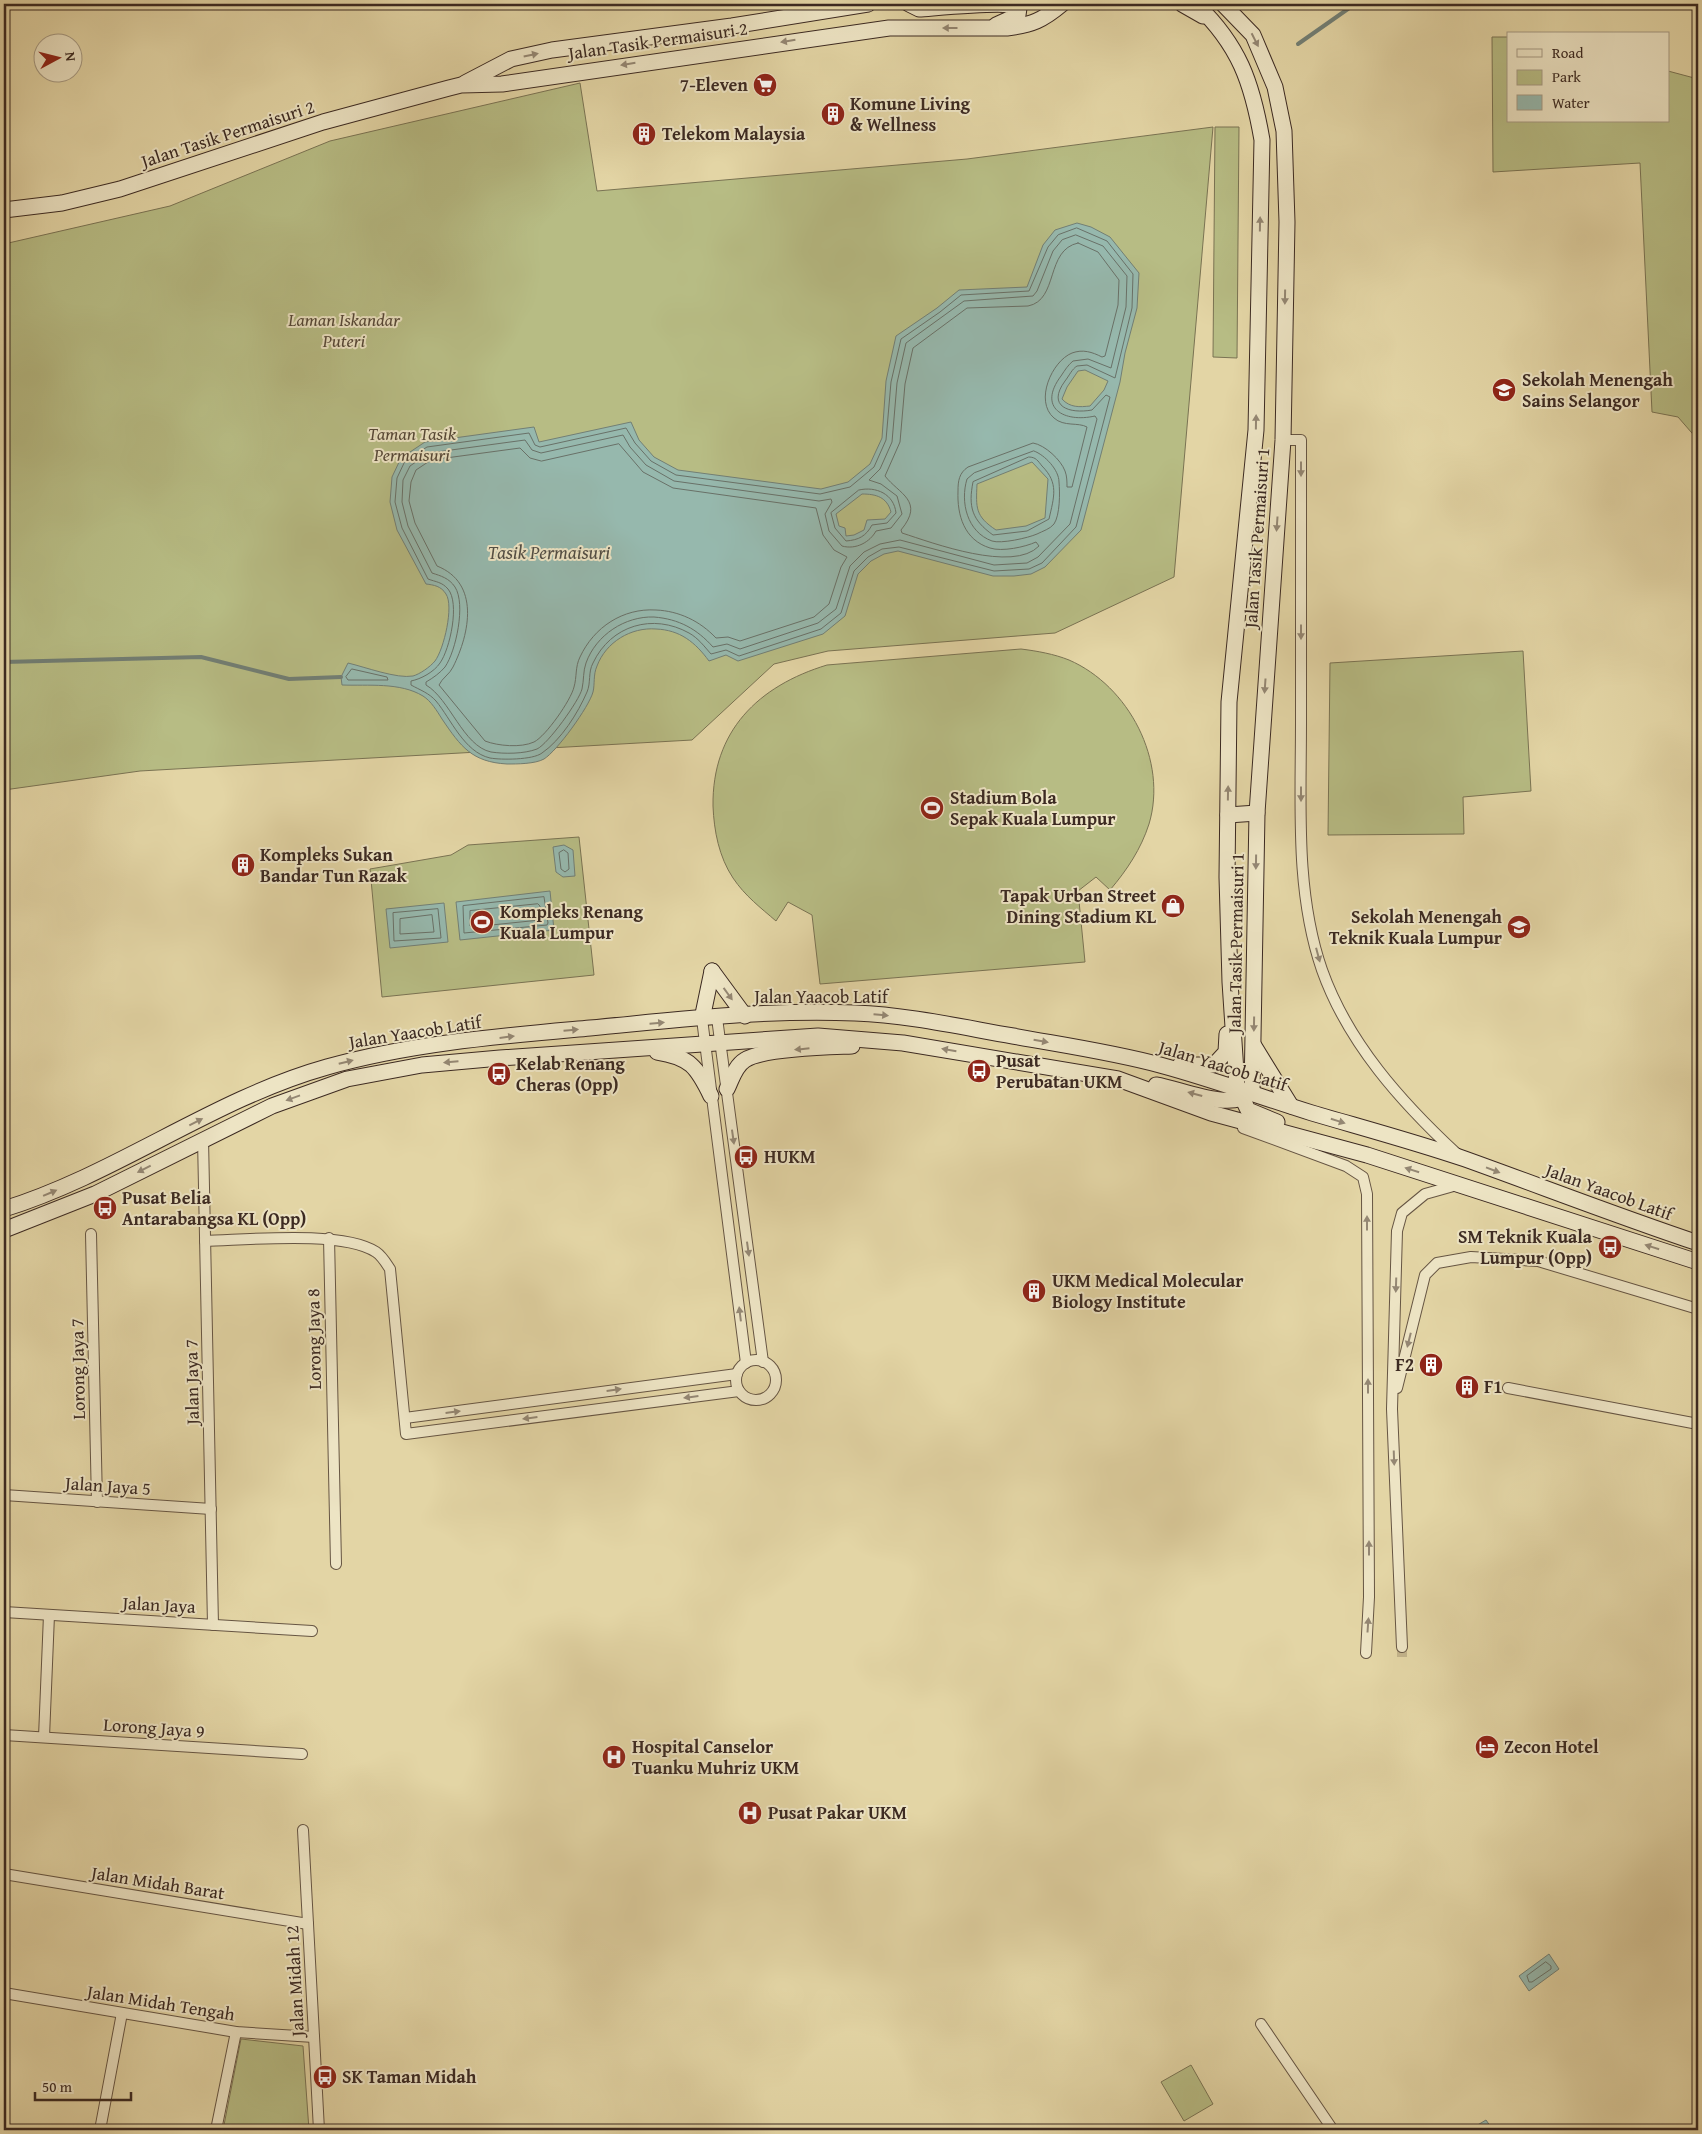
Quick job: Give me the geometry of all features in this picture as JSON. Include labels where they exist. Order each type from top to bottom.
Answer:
[{"type":"street","name":"Jalan Tasik Permaisuri 2","points":[[4,210],[62,203],[120,190],[322,122],[462,85],[511,59],[552,50],[732,26],[868,4]]},
{"type":"street","points":[[909,4],[919,9],[1001,4],[1011,4],[1019,8],[1018,15],[986,28]]},
{"type":"street","name":"Jalan Tasik Permaisuri 2","points":[[462,85],[502,84],[889,28],[1026,26],[1046,18],[1062,4]]},
{"type":"street","points":[[1182,4],[1217,25]]},
{"type":"street","name":"Jalan Tasik Permaisuri 1","points":[[1196,4],[1217,25],[1242,63],[1256,108],[1262,140],[1256,430],[1229,702],[1230,982],[1244,1093]]},
{"type":"street","name":"Jalan Tasik Permaisuri 1","points":[[1223,4],[1254,35],[1276,87],[1284,131],[1286,248],[1282,440],[1257,813],[1254,1045],[1244,1093]]},
{"type":"street","points":[[1260,247],[1286,248]]},
{"type":"street","points":[[1282,440],[1302,440],[1301,817],[1304,884],[1309,923],[1322,970],[1343,1016],[1372,1062],[1420,1119],[1462,1158]]},
{"type":"street","points":[[1228,815],[1257,813]]},
{"type":"street","points":[[745,1016],[712,971],[702,1019],[746,1363],[737,1374],[736,1380],[739,1391],[752,1400],[769,1395],[775,1383],[773,1370],[763,1362],[746,1363]]},
{"type":"street","points":[[1156,1064],[1214,1065],[1219,1060],[1226,1052],[1230,982]]},
{"type":"street","name":"Jalan Yaacob Latif","points":[[4,1209],[90,1176],[224,1108],[277,1084],[325,1067],[384,1052],[500,1037],[702,1019],[816,1012],[890,1016],[1064,1045],[1156,1064],[1244,1093],[1462,1158],[1588,1206],[1698,1243]]},
{"type":"street","points":[[717,1018],[763,1362]]},
{"type":"street","name":"Jalan Yaacob Latif","points":[[4,1230],[96,1194],[272,1106],[347,1079],[422,1065],[638,1049],[704,1042],[818,1036],[903,1043],[1118,1079],[1210,1112],[1367,1155],[1698,1262]]},
{"type":"street","points":[[727,1089],[737,1068],[745,1059],[762,1054],[903,1043]]},
{"type":"street","points":[[1254,1045],[1291,1106]]},
{"type":"street","points":[[638,1049],[681,1056],[698,1070],[711,1096]]},
{"type":"street","points":[[1118,1079],[1172,1088],[1220,1101],[1244,1093],[1248,1110],[1259,1116],[1367,1155]]},
{"type":"street","points":[[1210,1112],[1243,1128],[1346,1166],[1363,1177],[1367,1194],[1369,1597],[1366,1653]]},
{"type":"street","name":"Jalan Jaya 7","points":[[203,1139],[213,1625]]},
{"type":"street","points":[[1402,1648],[1392,1409],[1397,1231],[1402,1213],[1425,1194],[1458,1184]]},
{"type":"street","name":"Lorong Jaya 7","points":[[91,1234],[97,1502]]},
{"type":"street","points":[[205,1241],[329,1238],[372,1250],[386,1261],[390,1270],[406,1434],[739,1391]]},
{"type":"street","name":"Lorong Jaya 8","points":[[329,1238],[336,1564]]},
{"type":"street","points":[[1392,1409],[1425,1275],[1437,1263],[1471,1257],[1538,1261],[1698,1309]]},
{"type":"street","points":[[405,1418],[737,1374]]},
{"type":"street","points":[[1508,1388],[1698,1424]]},
{"type":"street","name":"Jalan Jaya 5","points":[[4,1495],[211,1509]]},
{"type":"street","name":"Jalan Jaya","points":[[4,1612],[312,1631]]},
{"type":"street","points":[[44,1738],[50,1615]]},
{"type":"street","name":"Lorong Jaya 9","points":[[4,1735],[302,1754]]},
{"type":"street","name":"Jalan Midah 12","points":[[303,1830],[319,2130]]},
{"type":"street","name":"Jalan Midah Barat","points":[[4,1874],[308,1924]]},
{"type":"street","name":"Jalan Midah Tengah","points":[[4,1997],[122,2013],[236,2032],[314,2037]]},
{"type":"street","points":[[100,2130],[122,2013]]},
{"type":"street","points":[[1262,2024],[1333,2130]]},
{"type":"street","points":[[216,2130],[236,2032]]},
{"type":"green space","points":[[1492,37],[1507,37],[1507,122],[1670,122],[1670,72],[1698,79],[1698,440],[1678,417],[1652,412],[1640,163],[1493,172]]},
{"type":"green space","name":"Taman Tasik Permaisuri","points":[[580,83],[597,191],[967,159],[1213,127],[1174,577],[1055,633],[828,651],[774,664],[692,740],[140,771],[4,790],[4,244],[170,206],[330,141]]},
{"type":"green space","points":[[1215,127],[1239,127],[1237,358],[1213,357]]},
{"type":"green space","name":"Stadium Bola Sepak Kuala Lumpur","points":[[1021,649],[1069,660],[1090,672],[1109,688],[1126,707],[1139,728],[1148,751],[1153,775],[1153,800],[1149,824],[1138,851],[1128,867],[1110,890],[1096,877],[1078,891],[1085,962],[820,984],[812,915],[788,902],[776,921],[753,901],[738,884],[728,870],[721,853],[716,834],[713,806],[715,779],[721,755],[730,734],[744,715],[760,699],[780,685],[802,674],[827,665]]},
{"type":"green space","points":[[1523,651],[1531,791],[1463,797],[1464,834],[1328,835],[1330,663]]},
{"type":"green space","name":"Kompleks Renang Kuala Lumpur","points":[[579,837],[594,975],[382,997],[370,869],[451,855],[468,845]]},
{"type":"green space","points":[[241,2039],[303,2046],[309,2130],[223,2130]]},
{"type":"green space","points":[[1191,2065],[1213,2104],[1184,2121],[1161,2082]]},
{"type":"water","name":"Tasik Permaisuri","points":[[1077,223],[1091,227],[1110,237],[1139,273],[1137,308],[1125,353],[1120,382],[1081,530],[1045,567],[1031,574],[993,576],[898,551],[884,554],[871,561],[858,574],[845,616],[823,634],[738,661],[726,655],[709,661],[686,638],[665,630],[647,629],[629,634],[613,643],[601,657],[596,669],[593,692],[572,728],[550,754],[540,761],[531,763],[495,763],[476,756],[455,738],[429,701],[414,692],[384,686],[342,685],[341,677],[348,663],[398,676],[413,676],[428,668],[435,661],[442,647],[447,628],[449,608],[446,594],[435,585],[426,584],[397,530],[390,502],[392,477],[401,458],[425,442],[534,427],[539,442],[631,422],[639,440],[654,457],[678,470],[821,489],[848,482],[870,464],[882,438],[886,381],[896,336],[937,308],[959,290],[1027,287],[1043,245],[1055,230]],"holes":[[[1085,370],[1108,381],[1104,390],[1090,406],[1079,407],[1068,404],[1062,399],[1067,387],[1078,371]],[[1032,462],[1048,479],[1045,518],[1026,526],[996,530],[980,516],[977,505],[977,484]],[[862,494],[880,497],[887,503],[891,512],[885,519],[867,520],[864,530],[854,535],[846,536],[845,528],[839,526],[836,514]]]},
{"type":"water","points":[[564,845],[573,850],[575,876],[563,877],[556,872],[553,847]]},
{"type":"water","points":[[550,891],[554,930],[460,940],[456,902]]},
{"type":"water","points":[[444,903],[448,942],[390,948],[386,909]]},
{"type":"water","points":[[1549,1954],[1559,1969],[1529,1991],[1519,1976]]},
{"type":"water","points":[[1486,2120],[1493,2130],[1469,2130]]},
{"type":"waterway","points":[[1298,44],[1355,4]]},
{"type":"waterway","points":[[4,662],[201,657],[289,679],[341,677]]},
{"type":"tunnel","points":[[1402,1647],[1402,1660]]},
{"type":"place","name":"7-Eleven","points":[[765,85]]},
{"type":"place","name":"Komune Living & Wellness","points":[[833,114]]},
{"type":"place","name":"Telekom Malaysia","points":[[644,134]]},
{"type":"place","name":"Sekolah Menengah Sains Selangor","points":[[1504,390]]},
{"type":"place","name":"Stadium Bola Sepak Kuala Lumpur","points":[[932,808]]},
{"type":"place","name":"Kompleks Sukan Bandar Tun Razak","points":[[243,865]]},
{"type":"place","name":"Tapak Urban Street Dining Stadium KL","points":[[1173,906]]},
{"type":"place","name":"Kompleks Renang Kuala Lumpur","points":[[482,922]]},
{"type":"place","name":"Sekolah Menengah Teknik Kuala Lumpur","points":[[1519,927]]},
{"type":"place","name":"Pusat Perubatan UKM","points":[[979,1071]]},
{"type":"place","name":"Kelab Renang Cheras (Opp)","points":[[499,1074]]},
{"type":"place","name":"HUKM","points":[[746,1157]]},
{"type":"place","name":"Pusat Belia Antarabangsa KL (Opp)","points":[[105,1208]]},
{"type":"place","name":"SM Teknik Kuala Lumpur (Opp)","points":[[1610,1247]]},
{"type":"place","name":"UKM Medical Molecular Biology Institute","points":[[1034,1291]]},
{"type":"place","name":"F2","points":[[1431,1365]]},
{"type":"place","name":"F1","points":[[1467,1387]]},
{"type":"place","name":"Zecon Hotel","points":[[1487,1747]]},
{"type":"place","name":"Hospital Canselor Tuanku Muhriz UKM","points":[[614,1757]]},
{"type":"place","name":"Pusat Pakar UKM","points":[[750,1813]]},
{"type":"place","name":"SK Taman Midah","points":[[325,2077]]},
{"type":"park label","name":"Laman Iskandar Puteri","points":[[344,330]]}]
